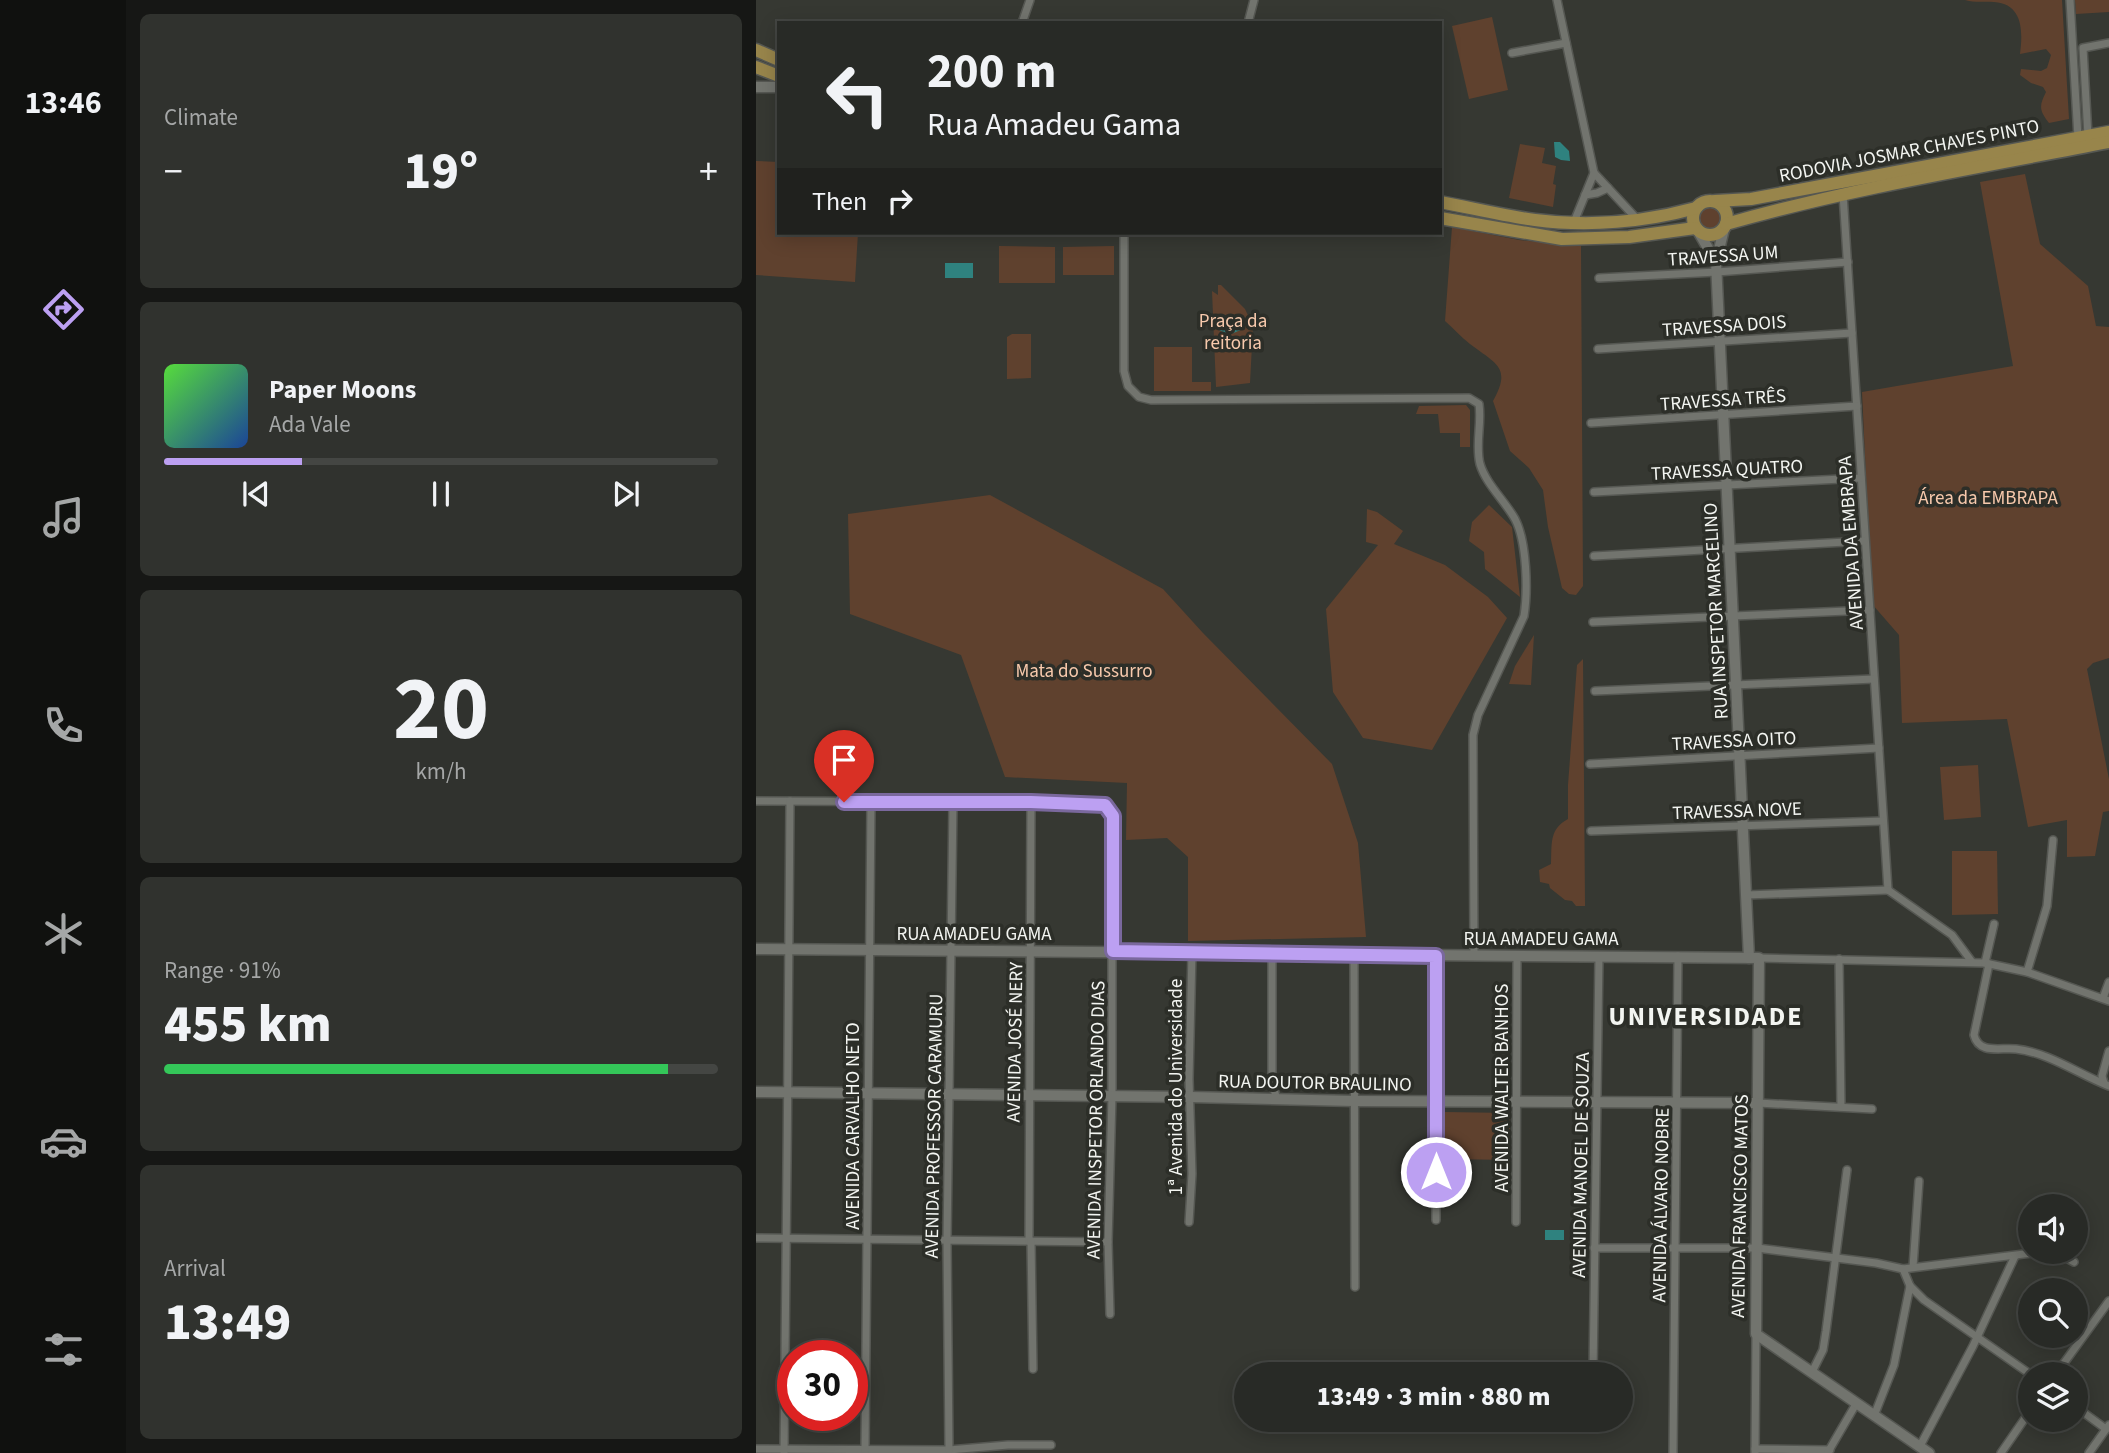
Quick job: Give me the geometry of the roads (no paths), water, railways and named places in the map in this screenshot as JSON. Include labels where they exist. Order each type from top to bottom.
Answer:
[{"type":"main road","points":[[756,50],[777,59]]},
{"type":"main road","points":[[756,66],[777,75]]},
{"type":"main road","name":"RODOVIA JOSMAR CHAVES PINTO","points":[[1442,202],[1536,220],[1606,222],[1671,215],[1696,208],[1704,201],[1751,199],[2109,132]]},
{"type":"main road","name":"RODOVIA JOSMAR CHAVES PINTO","points":[[1442,218],[1562,239],[1629,237],[1696,229],[1712,236],[1725,226],[1756,214],[1843,194],[2109,142]]},
{"type":"main road","points":[[1715,201],[1722,205],[1726,212],[1725,226]]},
{"type":"main road","points":[[1696,208],[1692,218],[1696,229]]},
{"type":"street","points":[[1024,21],[1030,0]]},
{"type":"street","points":[[1249,21],[1254,0]]},
{"type":"street","points":[[1557,0],[1594,173],[1636,218]]},
{"type":"street","points":[[2070,0],[2083,137]]},
{"type":"street","points":[[1512,53],[1566,43]]},
{"type":"street","points":[[2083,137],[2083,48],[2109,43]]},
{"type":"street","points":[[756,87],[777,87]]},
{"type":"street","points":[[1574,222],[1594,173]]},
{"type":"street","points":[[1585,195],[1608,188]]},
{"type":"street","name":"AVENIDA DA EMBRAPA","points":[[1843,194],[1888,890]]},
{"type":"street","name":"RUA INSPETOR MARCELINO","points":[[1725,226],[1716,267],[1742,826],[1746,895],[1754,958]]},
{"type":"street","name":"RUA INSPETOR MARCELINO","points":[[1696,229],[1716,267]]},
{"type":"street","points":[[1124,235],[1124,371],[1129,386],[1139,397],[1151,400],[1469,398],[1479,404],[1478,454],[1481,466],[1518,526],[1526,576],[1526,605],[1524,616],[1478,715],[1473,735],[1474,955]]},
{"type":"street","name":"TRAVESSA UM","points":[[1599,278],[1716,267],[1848,262]]},
{"type":"street","name":"TRAVESSA DOIS","points":[[1598,349],[1852,333]]},
{"type":"street","name":"TRAVESSA TRÊS","points":[[1591,423],[1857,406]]},
{"type":"street","name":"TRAVESSA QUATRO","points":[[1594,492],[1861,478]]},
{"type":"street","points":[[1594,556],[1864,541]]},
{"type":"street","points":[[1592,622],[1870,610]]},
{"type":"street","points":[[1595,691],[1874,679]]},
{"type":"street","name":"TRAVESSA OITO","points":[[1590,764],[1879,748]]},
{"type":"street","points":[[756,800],[1031,802]]},
{"type":"street","points":[[784,1451],[790,801]]},
{"type":"street","name":"AVENIDA CARVALHO NETO","points":[[865,1451],[871,802]]},
{"type":"street","name":"AVENIDA PROFESSOR CARAMURU","points":[[949,1450],[947,1241],[953,802]]},
{"type":"street","name":"AVENIDA INSPETOR ORLANDO DIAS","points":[[1031,802],[1105,805],[1113,816],[1112,1096],[1108,1242],[1111,1314]]},
{"type":"street","name":"AVENIDA JOSÉ NERY","points":[[1031,802],[1028,1097],[1033,1369]]},
{"type":"street","name":"TRAVESSA NOVE","points":[[1591,831],[1883,821]]},
{"type":"street","points":[[2027,972],[2047,906],[2053,840]]},
{"type":"street","points":[[1746,895],[1888,890],[1952,935],[1972,962]]},
{"type":"street","points":[[1994,924],[1975,1039],[1984,1048],[2017,1049],[2046,1057],[2107,1085]]},
{"type":"street","name":"RUA AMADEU GAMA","points":[[756,949],[1678,956],[1972,962],[2027,972],[2106,1000]]},
{"type":"street","name":"1ª Avenida do Universidade","points":[[1189,1222],[1192,1174],[1189,1079],[1192,952]]},
{"type":"street","points":[[1272,954],[1272,1082],[1277,1100]]},
{"type":"street","points":[[1354,954],[1355,1287]]},
{"type":"street","points":[[1436,956],[1436,1220]]},
{"type":"street","name":"AVENIDA WALTER BANHOS","points":[[1516,1222],[1517,956]]},
{"type":"street","name":"AVENIDA MANOEL DE SOUZA","points":[[1593,1362],[1599,956]]},
{"type":"street","name":"AVENIDA ÁLVARO NOBRE","points":[[1673,1453],[1678,956]]},
{"type":"street","name":"AVENIDA FRANCISCO MATOS","points":[[1754,958],[1758,1103],[1755,1451]]},
{"type":"street","points":[[1839,959],[1841,1107]]},
{"type":"street","points":[[2106,1000],[2109,982]]},
{"type":"street","points":[[2107,1085],[2102,1076],[2109,1051]]},
{"type":"street","name":"RUA DOUTOR BRAULINO","points":[[756,1092],[1354,1101],[1758,1103],[1872,1109]]},
{"type":"street","points":[[1812,1372],[1824,1345],[1847,1170]]},
{"type":"street","points":[[1913,1267],[1919,1181]]},
{"type":"street","points":[[756,1238],[1108,1242]]},
{"type":"street","points":[[1594,1248],[1757,1248],[1903,1269],[2018,1256]]},
{"type":"street","points":[[1756,1334],[1925,1450],[2015,1256]]},
{"type":"street","points":[[1903,1269],[1910,1286],[1924,1300],[2018,1366]]},
{"type":"street","points":[[1874,1416],[1894,1365],[1910,1286]]},
{"type":"street","points":[[2065,1362],[2109,1301]]},
{"type":"street","points":[[1755,1451],[1829,1451],[1856,1404]]},
{"type":"street","points":[[2088,1415],[2107,1427],[2089,1453]]},
{"type":"street","points":[[2001,1453],[2018,1428]]},
{"type":"street","points":[[756,1449],[949,1450],[1008,1445],[1051,1445]]},
{"type":"water","points":[[1554,142],[1560,142],[1569,151],[1570,161],[1555,157]]},
{"type":"water","points":[[945,263],[973,263],[973,278],[945,278]]},
{"type":"water","points":[[1231,322],[1245,328],[1229,335],[1217,329],[1225,323]]},
{"type":"water","points":[[1545,1230],[1564,1230],[1564,1240],[1545,1240]]},
{"type":"district","name":"UNIVERSIDADE","points":[[1706,1016]]},
{"type":"park label","name":"Praça da reitoria","points":[[1233,331]]},
{"type":"park label","name":"Área da EMBRAPA","points":[[1988,497]]},
{"type":"park label","name":"Mata do Sussurro","points":[[1084,670]]}]
